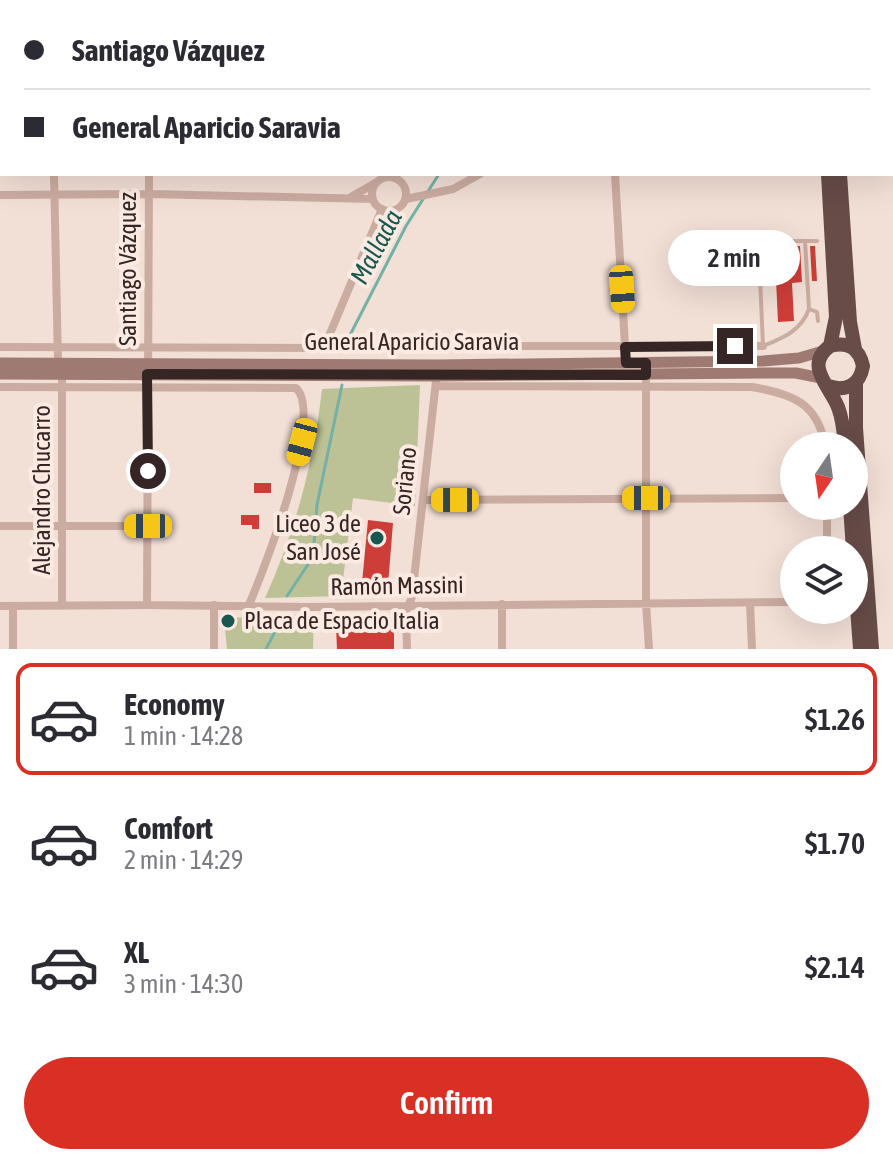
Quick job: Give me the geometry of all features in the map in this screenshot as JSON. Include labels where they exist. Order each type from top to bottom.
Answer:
[{"type":"highway","points":[[828,176],[836,317],[817,369],[839,410],[843,432]]},
{"type":"highway","points":[[840,176],[850,322],[855,349],[863,366],[856,383],[856,416],[872,649]]},
{"type":"highway","points":[[826,348],[839,343],[855,349]]},
{"type":"highway","points":[[824,382],[837,389],[856,383]]},
{"type":"highway","points":[[857,624],[860,649]]},
{"type":"main road","name":"General Aparicio Saravia","points":[[437,376],[626,363],[646,375],[777,361],[826,348]]},
{"type":"main road","name":"General Aparicio Saravia","points":[[0,363],[58,362],[147,369],[437,376],[796,373],[824,382]]},
{"type":"main road","name":"General Aparicio Saravia","points":[[0,374],[62,375],[147,369]]},
{"type":"street","points":[[54,176],[58,362]]},
{"type":"street","name":"Santiago Vázquez","points":[[147,605],[149,176]]},
{"type":"street","points":[[386,177],[373,189],[373,199],[382,209],[396,209],[409,195],[453,189],[476,176]]},
{"type":"street","points":[[615,176],[626,363]]},
{"type":"street","points":[[346,199],[386,177],[400,181],[409,195]]},
{"type":"street","points":[[0,195],[149,194],[373,199]]},
{"type":"street","name":"General Aparicio Saravia","points":[[0,347],[324,348],[382,209]]},
{"type":"street","name":"General Aparicio Saravia","points":[[460,346],[763,346]]},
{"type":"street","name":"Alejandro Chucarro","points":[[62,375],[62,606]]},
{"type":"street","points":[[646,375],[646,603],[649,649]]},
{"type":"street","name":"General Aparicio Saravia","points":[[646,375],[752,387],[784,394],[812,410],[823,432]]},
{"type":"street","name":"Soriano","points":[[407,649],[406,612],[412,597],[437,376]]},
{"type":"street","name":"General Aparicio Saravia","points":[[0,387],[296,388],[304,398],[302,442],[278,530],[248,607]]},
{"type":"street","points":[[423,500],[780,498]]},
{"type":"street","points":[[0,526],[148,526]]},
{"type":"street","name":"Ramón Massini","points":[[0,606],[780,602]]},
{"type":"street","points":[[750,603],[752,649]]},
{"type":"street","points":[[502,604],[502,649]]},
{"type":"street","points":[[214,605],[214,649]]},
{"type":"street","points":[[13,606],[13,649]]},
{"type":"lane","points":[[805,241],[809,309],[797,329],[763,346],[759,254],[772,241],[805,241],[817,241]]},
{"type":"lane","points":[[809,309],[817,312],[818,321]]},
{"type":"green space","points":[[420,385],[415,506],[353,498],[341,596],[265,598],[302,496],[322,389]]},
{"type":"green space","points":[[314,615],[313,649],[227,649],[224,618]]},
{"type":"building","points":[[776,246],[800,246],[802,282],[792,283],[794,321],[778,322],[776,280],[772,277],[770,253]]},
{"type":"building","points":[[810,246],[815,246],[817,281],[812,281]]},
{"type":"building","points":[[254,483],[271,483],[271,493],[254,493]]},
{"type":"building","points":[[241,515],[259,515],[259,529],[241,525]]},
{"type":"building","points":[[368,520],[393,523],[388,585],[362,583]]},
{"type":"building","points":[[394,624],[394,649],[337,649],[336,626]]},
{"type":"waterway","name":"Mallada","points":[[348,339],[406,226],[438,176]]},
{"type":"waterway","name":"Mallada","points":[[287,596],[313,557],[317,505],[342,385]]},
{"type":"waterway","name":"Mallada","points":[[266,649],[279,624]]},
{"type":"place","name":"Liceo 3 de San José","points":[[377,538]]},
{"type":"place","name":"Placa de Espacio Italia","points":[[228,621]]},
{"type":"route","points":[[148,471],[147,374],[646,375],[646,363],[626,363],[625,347],[735,346]]}]
